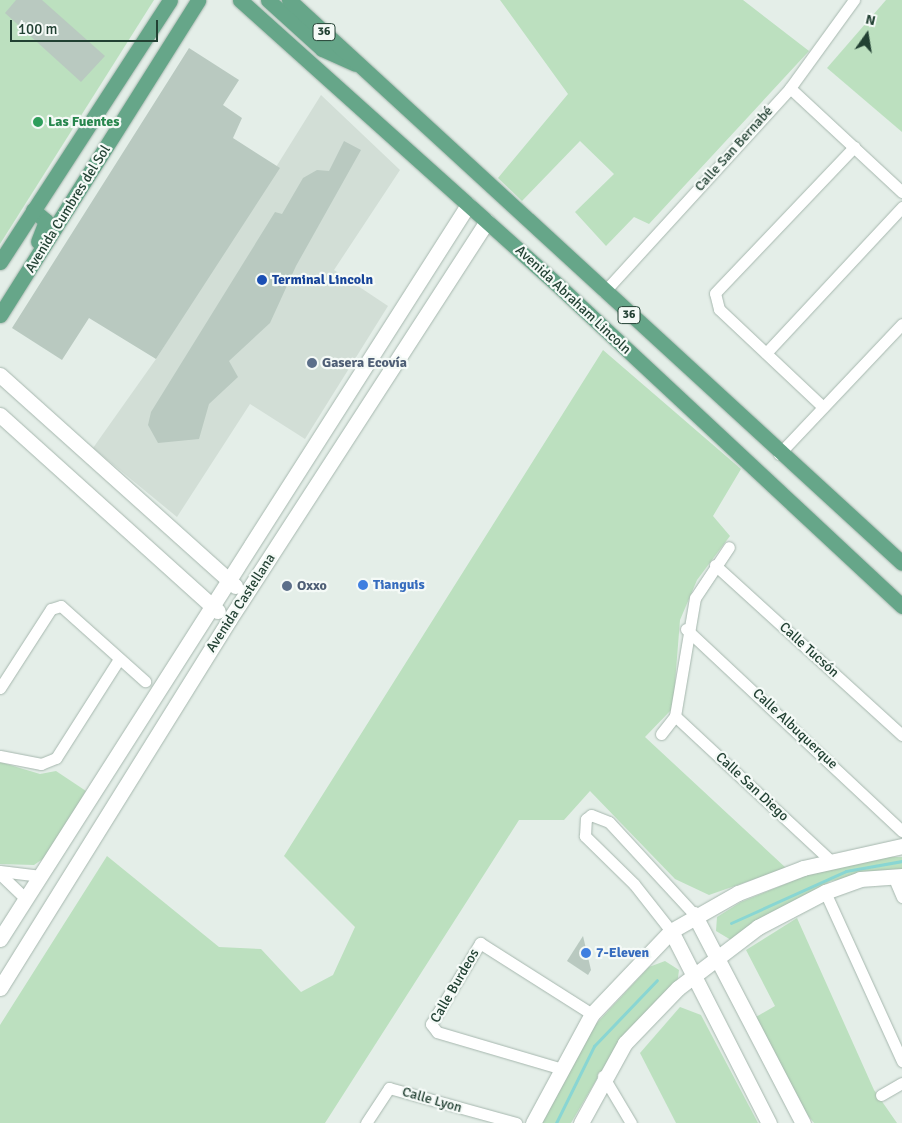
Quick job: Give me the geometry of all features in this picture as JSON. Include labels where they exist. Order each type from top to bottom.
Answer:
[{"type":"main road","name":"Avenida Cumbres del Sol","points":[[0,262],[170,0]]},
{"type":"main road","name":"Avenida Cumbres del Sol","points":[[0,315],[198,0]]},
{"type":"main road","name":"Avenida Abraham Lincoln","points":[[240,0],[508,240],[902,606]]},
{"type":"main road","points":[[268,0],[335,58],[358,65]]},
{"type":"main road","name":"36","points":[[289,0],[779,454],[902,563]]},
{"type":"main road","points":[[17,288],[46,225],[34,210]]},
{"type":"main road","points":[[508,240],[525,219]]},
{"type":"street","name":"Calle San Bernabé","points":[[604,292],[790,88],[854,0]]},
{"type":"street","points":[[790,88],[902,192]]},
{"type":"street","points":[[823,407],[720,309],[715,293],[854,147]]},
{"type":"street","name":"Avenida Castellana","points":[[0,939],[468,204]]},
{"type":"street","points":[[766,353],[902,207]]},
{"type":"street","name":"Avenida Castellana","points":[[0,988],[229,620],[487,221]]},
{"type":"street","points":[[779,454],[902,324]]},
{"type":"street","points":[[0,375],[228,581],[246,595]]},
{"type":"street","points":[[0,415],[229,620]]},
{"type":"street","points":[[34,444],[49,420]]},
{"type":"street","points":[[660,734],[675,716],[686,629],[695,598],[715,565],[729,547]]},
{"type":"street","name":"Calle Tucsón","points":[[715,565],[902,735]]},
{"type":"street","points":[[0,688],[54,607],[65,607],[144,681]]},
{"type":"street","name":"Calle Albuquerque","points":[[686,629],[902,830]]},
{"type":"street","points":[[0,756],[41,764],[56,758],[119,659]]},
{"type":"street","points":[[152,703],[171,715]]},
{"type":"street","name":"Calle San Diego","points":[[675,716],[829,859]]},
{"type":"street","points":[[769,1123],[748,1089],[696,975],[671,931],[634,884],[586,836],[586,819],[591,815],[610,822],[694,914],[719,957],[803,1123]]},
{"type":"street","points":[[533,1123],[559,1068],[592,1014],[671,931],[694,914],[829,859],[902,846]]},
{"type":"street","points":[[0,873],[41,876]]},
{"type":"street","points":[[0,873],[25,898]]},
{"type":"street","points":[[581,1123],[603,1076],[625,1043],[696,975],[758,928],[825,892],[860,879],[898,876],[902,897]]},
{"type":"street","points":[[825,892],[902,1061]]},
{"type":"street","name":"Calle Burdeos","points":[[559,1068],[437,1032],[431,1024],[480,943],[592,1014]]},
{"type":"street","points":[[603,1076],[631,1123]]},
{"type":"street","points":[[881,1095],[902,1083]]},
{"type":"street","name":"Calle Lyon","points":[[366,1123],[389,1088],[516,1123]]},
{"type":"shaded area","points":[[321,95],[400,170],[334,270],[388,306],[305,439],[250,404],[177,517],[93,448],[156,359]]},
{"type":"green space","name":"Las Fuentes","points":[[0,0],[154,0],[0,244]]},
{"type":"green space","points":[[500,0],[743,0],[809,51],[649,224],[634,217],[606,246],[575,212],[614,174],[580,141],[522,201],[498,178],[568,94]]},
{"type":"green space","points":[[886,0],[902,0],[902,132],[827,68]]},
{"type":"green space","points":[[603,350],[741,469],[713,516],[730,536],[697,580],[680,620],[673,708],[645,737],[786,868],[709,895],[675,879],[590,791],[564,820],[519,820],[325,1123],[0,1123],[0,1025],[107,856],[219,947],[261,949],[301,992],[333,975],[355,927],[284,856]]},
{"type":"green space","points":[[0,762],[40,774],[56,771],[86,791],[47,856],[34,865],[0,864]]},
{"type":"green space","points":[[884,857],[902,857],[902,870],[831,881],[731,940],[716,931],[717,917],[741,902],[805,876]]},
{"type":"green space","points":[[797,918],[874,1090],[897,1123],[814,1123],[797,1102],[756,1017],[775,1006],[746,950]]},
{"type":"green space","points":[[665,961],[679,970],[677,985],[615,1048],[571,1123],[542,1123],[595,1025],[649,967]]},
{"type":"green space","points":[[680,1007],[701,1015],[758,1123],[676,1123],[640,1053]]},
{"type":"building","points":[[16,0],[42,0],[105,56],[81,82],[5,13]]},
{"type":"building","points":[[189,48],[239,80],[223,105],[242,118],[233,138],[280,168],[156,359],[89,318],[62,360],[12,328]]},
{"type":"building","name":"Terminal Lincoln","points":[[344,141],[361,150],[296,266],[270,323],[229,361],[238,377],[209,404],[199,439],[158,443],[148,425],[151,412],[275,212],[282,214],[303,178],[317,170],[329,171]]},
{"type":"building","points":[[583,936],[591,970],[588,975],[567,961]]},
{"type":"waterway","points":[[731,923],[846,871],[902,861]]},
{"type":"waterway","points":[[556,1123],[594,1046],[657,980]]},
{"type":"place","name":"Las Fuentes","points":[[38,122]]},
{"type":"place","name":"Terminal Lincoln","points":[[262,280]]},
{"type":"place","name":"Gasera Ecovía","points":[[312,363]]},
{"type":"place","name":"Tianguis","points":[[363,585]]},
{"type":"place","name":"Oxxo","points":[[287,586]]},
{"type":"place","name":"7-Eleven","points":[[586,953]]}]
